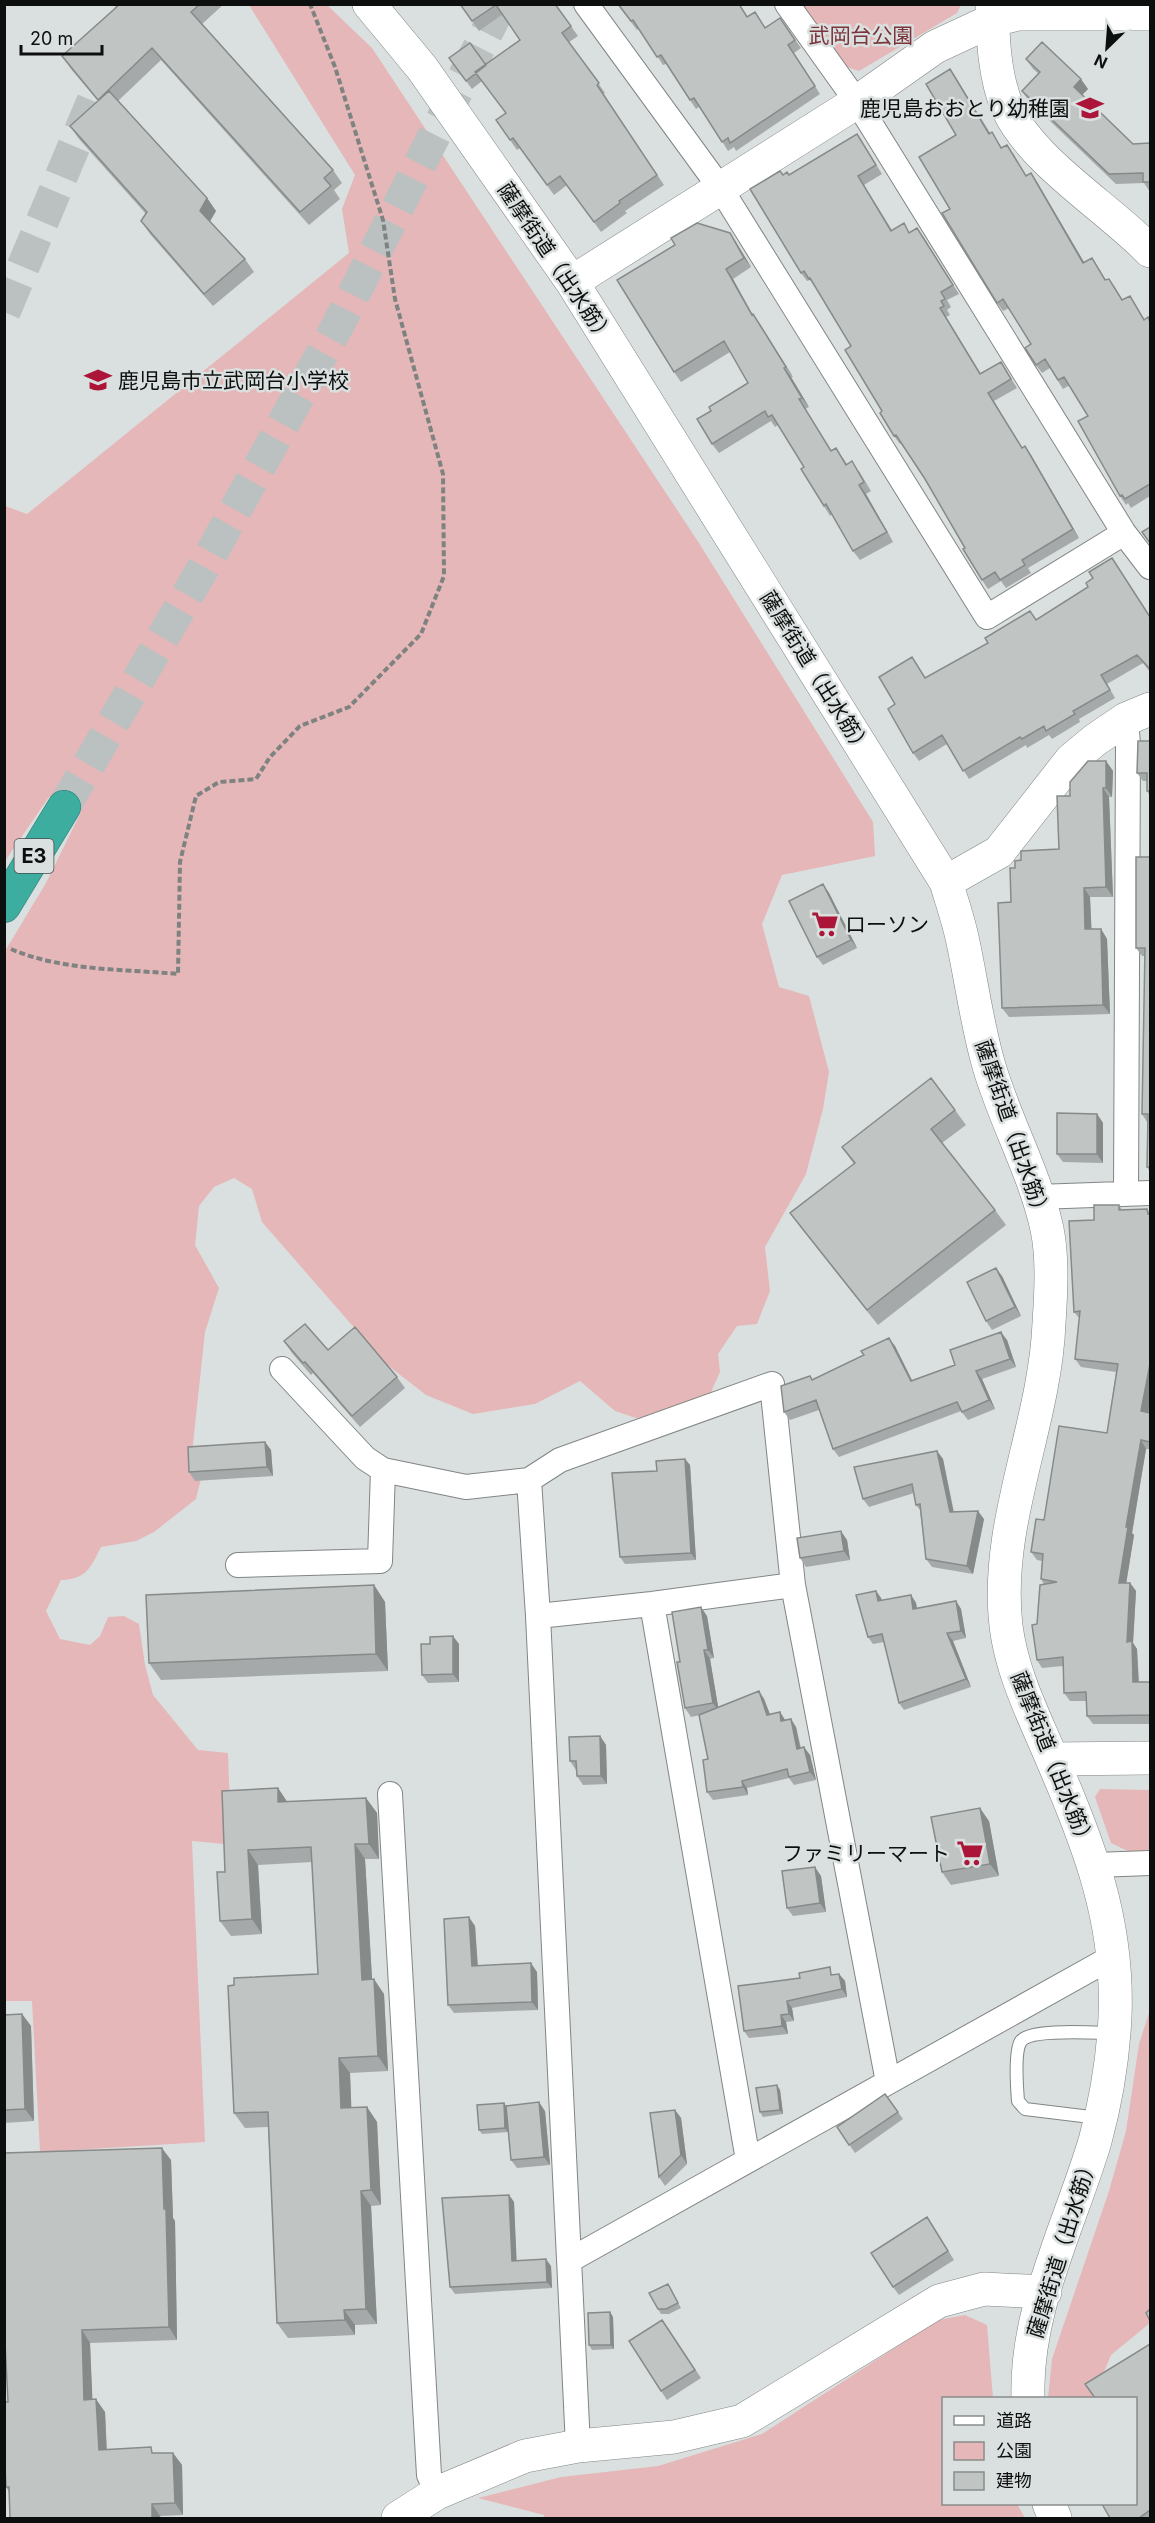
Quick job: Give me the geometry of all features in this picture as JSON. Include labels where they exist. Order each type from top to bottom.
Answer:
[{"type":"highway","name":"E3","points":[[4,906],[64,807]]},
{"type":"street","name":"薩摩街道（出水筋）","points":[[369,4],[422,68],[572,282],[946,882],[963,941],[975,1018],[990,1071],[1048,1232],[1049,1324],[1045,1365],[1006,1555],[1004,1593],[1011,1655],[1023,1693],[1095,1864],[1114,1956],[1115,1993],[1111,2062],[1100,2118],[1036,2322],[1027,2385],[1028,2397]]},
{"type":"street","points":[[586,4],[721,189],[987,617],[1124,533]]},
{"type":"street","points":[[787,4],[857,102],[1124,533],[1150,567]]},
{"type":"street","points":[[572,282],[857,102],[935,47],[993,12],[1018,14],[1146,11]]},
{"type":"street","points":[[993,12],[997,70],[1009,110],[1019,126],[1061,172],[1150,251]]},
{"type":"street","points":[[946,882],[999,852],[1071,760],[1095,740],[1138,714]]},
{"type":"street","points":[[1126,1193],[1128,744],[1138,714]]},
{"type":"street","points":[[1037,1197],[1150,1193]]},
{"type":"street","points":[[282,1369],[365,1458],[383,1470],[466,1487],[529,1480],[560,1460],[772,1384],[793,1585],[888,2082]]},
{"type":"street","points":[[238,1566],[380,1561],[383,1470]]},
{"type":"street","points":[[529,1480],[538,1616],[578,2446]]},
{"type":"street","points":[[538,1616],[652,1604],[793,1585]]},
{"type":"street","points":[[652,1604],[748,2160]]},
{"type":"street","points":[[1052,1759],[1150,1758]]},
{"type":"street","points":[[390,1794],[429,2475],[437,2493]]},
{"type":"street","points":[[1095,1864],[1150,1863]]},
{"type":"street","points":[[570,2260],[1114,1956]]},
{"type":"street","points":[[398,2518],[437,2493],[525,2456],[578,2446],[674,2437],[742,2421],[939,2301],[984,2289],[1045,2292]]},
{"type":"lane","points":[[1100,2118],[1025,2109],[1018,2101],[1018,2052],[1021,2040],[1029,2036],[1046,2033],[1114,2033]]},
{"type":"path","points":[[10,949],[67,964],[178,974],[180,862],[196,796],[219,782],[256,779],[270,758],[300,726],[349,708],[421,634],[444,576],[443,474],[395,299],[383,220],[335,67],[310,4]]},
{"type":"green space","points":[[249,5],[327,5],[372,48],[699,543],[873,822],[875,856],[782,875],[762,924],[779,987],[809,996],[829,1072],[823,1109],[806,1174],[765,1247],[770,1291],[757,1324],[737,1326],[718,1354],[720,1372],[708,1399],[648,1422],[615,1411],[580,1381],[535,1404],[473,1414],[426,1395],[385,1363],[262,1222],[252,1189],[234,1178],[214,1187],[199,1206],[195,1245],[219,1288],[205,1332],[192,1453],[202,1475],[196,1499],[154,1532],[136,1541],[101,1547],[94,1561],[82,1575],[61,1580],[46,1611],[60,1639],[90,1645],[100,1636],[108,1617],[124,1616],[139,1624],[145,1665],[153,1695],[198,1750],[228,1753],[230,1809],[224,1844],[192,1841],[205,2142],[40,2152],[32,2001],[5,2001],[4,1996],[5,951],[46,883],[80,814],[49,797],[5,861],[5,506],[27,514],[349,253],[342,209],[355,175]]},
{"type":"green space","name":"武岡台公園","points":[[803,5],[961,5],[957,13],[859,71],[847,67]]},
{"type":"green space","points":[[1100,1789],[1150,1790],[1150,1853],[1134,1854],[1111,1843],[1095,1797]]},
{"type":"green space","points":[[1150,2010],[1150,2323],[1111,2355],[1093,2397],[1048,2397],[1052,2359],[1109,2191],[1126,2131],[1139,2044]]},
{"type":"green space","points":[[965,2315],[987,2325],[993,2397],[942,2397],[942,2505],[1018,2505],[1025,2518],[544,2518],[544,2515],[478,2498],[561,2477],[658,2466],[762,2434],[938,2320]]},
{"type":"building","points":[[120,4],[200,4],[191,12],[333,170],[324,178],[331,186],[300,212],[152,48],[98,100],[62,56]]},
{"type":"building","points":[[460,4],[555,4],[571,26],[562,33],[599,83],[597,85],[657,175],[619,201],[620,203],[594,222],[560,176],[547,185],[513,138],[510,140],[496,120],[506,113],[475,72],[520,40],[496,5],[472,21]]},
{"type":"building","points":[[618,4],[739,4],[747,17],[755,12],[765,28],[780,18],[795,40],[788,45],[815,86],[730,143],[728,138],[722,142],[694,98],[690,100],[661,55],[657,57],[633,20],[631,21]]},
{"type":"building","points":[[1042,42],[1081,79],[1074,87],[1133,144],[1150,143],[1150,182],[1143,182],[1143,173],[1109,174],[1022,91],[1040,72],[1026,59]]},
{"type":"building","points":[[470,43],[486,65],[466,81],[449,58]]},
{"type":"building","points":[[950,69],[989,134],[992,132],[1001,148],[1007,145],[1026,176],[1031,173],[1083,263],[1092,258],[1105,280],[1109,279],[1122,300],[1130,296],[1144,320],[1148,317],[1150,322],[1150,484],[1125,499],[1122,495],[1120,496],[1078,421],[1088,416],[1064,377],[1058,380],[1045,359],[1036,365],[1025,348],[1031,344],[1003,299],[997,303],[942,213],[950,209],[919,157],[956,135],[926,84]]},
{"type":"building","points":[[109,91],[207,198],[200,211],[245,259],[204,294],[141,221],[147,212],[70,126]]},
{"type":"building","points":[[857,134],[876,165],[858,176],[891,231],[904,223],[909,233],[917,228],[953,285],[941,292],[945,299],[941,301],[944,306],[940,308],[980,374],[1001,362],[1011,379],[988,393],[1022,448],[1025,446],[1073,529],[1022,560],[1025,565],[1000,580],[995,572],[982,580],[925,479],[880,413],[882,411],[845,350],[851,346],[810,278],[804,271],[801,273],[750,189],[780,171],[783,175],[787,172],[789,175]]},
{"type":"building","points":[[697,223],[730,233],[744,258],[726,269],[752,315],[786,367],[784,368],[802,398],[799,399],[831,451],[836,448],[846,465],[852,461],[864,482],[859,485],[887,532],[853,551],[826,504],[824,506],[801,469],[804,467],[772,415],[768,417],[765,411],[712,444],[697,419],[711,411],[709,407],[748,383],[724,341],[674,372],[617,280],[675,245],[671,238]]},
{"type":"building","points":[[1150,527],[1150,543],[1142,532]]},
{"type":"building","points":[[1112,558],[1150,617],[1150,669],[1137,655],[1101,675],[1110,690],[1073,711],[1075,714],[1046,731],[1044,726],[1022,739],[1020,737],[963,771],[942,735],[913,753],[888,709],[895,704],[879,677],[912,657],[925,678],[988,643],[985,638],[1030,611],[1036,620],[1088,587],[1086,583],[1093,578],[1089,572]]},
{"type":"building","points":[[1138,741],[1150,741],[1150,791],[1147,791],[1147,773],[1137,773]]},
{"type":"building","points":[[1088,761],[1106,761],[1106,788],[1103,788],[1106,887],[1084,888],[1085,929],[1101,929],[1103,1005],[1002,1008],[998,903],[1011,902],[1010,868],[1015,868],[1015,861],[1021,860],[1021,851],[1059,849],[1057,796],[1070,796],[1070,782]]},
{"type":"building","points":[[1136,857],[1150,857],[1150,1167],[1147,1167],[1148,1114],[1142,1114],[1145,948],[1136,948]]},
{"type":"building","points":[[823,884],[851,940],[817,957],[789,901]]},
{"type":"building","points":[[931,1078],[955,1110],[931,1129],[995,1210],[867,1310],[790,1213],[855,1163],[842,1147]]},
{"type":"building","points":[[1057,1113],[1097,1114],[1097,1154],[1057,1154]]},
{"type":"building","points":[[1094,1205],[1119,1205],[1119,1210],[1147,1209],[1150,1214],[1150,1364],[1141,1411],[1150,1413],[1150,1442],[1141,1440],[1119,1583],[1130,1583],[1127,1642],[1132,1641],[1133,1682],[1150,1682],[1150,1715],[1087,1716],[1086,1692],[1064,1693],[1063,1657],[1037,1660],[1032,1625],[1037,1624],[1040,1585],[1057,1582],[1041,1579],[1043,1554],[1031,1552],[1036,1519],[1044,1520],[1059,1426],[1107,1433],[1118,1364],[1075,1359],[1080,1311],[1074,1312],[1069,1221],[1094,1220]]},
{"type":"building","points":[[996,1268],[1015,1307],[986,1321],[967,1282]]},
{"type":"building","points":[[305,1324],[328,1350],[355,1327],[397,1377],[352,1416],[284,1341]]},
{"type":"building","points":[[1001,1332],[1010,1359],[976,1371],[989,1400],[962,1412],[957,1402],[833,1449],[816,1400],[784,1412],[781,1386],[810,1376],[812,1380],[864,1355],[861,1351],[889,1338],[911,1381],[955,1365],[950,1350]]},
{"type":"building","points":[[265,1442],[267,1467],[189,1472],[188,1447]]},
{"type":"building","points":[[937,1451],[950,1512],[978,1511],[967,1566],[926,1559],[920,1504],[916,1505],[912,1484],[863,1499],[854,1467]]},
{"type":"building","points":[[685,1459],[691,1553],[620,1557],[612,1473],[657,1471],[656,1461]]},
{"type":"building","points":[[841,1531],[844,1551],[800,1558],[797,1538]]},
{"type":"building","points":[[374,1585],[376,1654],[149,1663],[146,1595]]},
{"type":"building","points":[[876,1591],[878,1601],[911,1595],[913,1609],[956,1601],[961,1631],[947,1633],[966,1679],[899,1703],[882,1634],[868,1637],[856,1595]]},
{"type":"building","points":[[701,1607],[708,1650],[704,1650],[713,1703],[685,1708],[672,1612]]},
{"type":"building","points":[[453,1636],[453,1674],[422,1675],[421,1644],[430,1644],[430,1637]]},
{"type":"building","points":[[759,1691],[767,1715],[780,1712],[781,1721],[791,1719],[797,1749],[804,1747],[810,1772],[789,1777],[787,1769],[742,1781],[743,1787],[707,1792],[703,1760],[708,1759],[699,1715]]},
{"type":"building","points":[[600,1736],[601,1776],[577,1776],[576,1761],[570,1761],[569,1737]]},
{"type":"building","points":[[278,1788],[278,1802],[366,1798],[369,1844],[355,1844],[362,1980],[374,1979],[378,2056],[339,2058],[341,2108],[367,2107],[371,2190],[361,2191],[366,2309],[344,2310],[345,2320],[277,2323],[268,2112],[234,2113],[228,1986],[234,1985],[234,1978],[318,1974],[311,1847],[248,1850],[252,1919],[220,1921],[217,1872],[225,1872],[222,1791]]},
{"type":"building","name":"ファミリーマート","points":[[980,1808],[990,1864],[942,1872],[931,1817]]},
{"type":"building","points":[[815,1867],[820,1903],[787,1908],[782,1871]]},
{"type":"building","points":[[469,1917],[472,1966],[531,1963],[532,2002],[448,2005],[444,1919]]},
{"type":"building","points":[[830,1967],[831,1975],[839,1974],[842,1989],[787,2001],[789,2014],[781,2015],[782,2026],[744,2031],[738,1986],[800,1978],[799,1973]]},
{"type":"building","points":[[22,2014],[25,2109],[4,2110],[4,2015]]},
{"type":"building","points":[[777,2085],[780,2110],[760,2112],[756,2088]]},
{"type":"building","points":[[885,2094],[898,2112],[849,2145],[837,2127]]},
{"type":"building","points":[[539,2102],[544,2157],[511,2160],[506,2106]]},
{"type":"building","points":[[504,2103],[505,2128],[479,2130],[477,2105]]},
{"type":"building","points":[[675,2110],[681,2155],[659,2177],[650,2113]]},
{"type":"building","points":[[162,2148],[169,2327],[82,2330],[84,2400],[96,2399],[99,2450],[151,2447],[152,2453],[173,2453],[175,2503],[152,2504],[152,2518],[10,2518],[4,2446],[4,2402],[8,2402],[4,2322],[4,2153]]},
{"type":"building","points":[[509,2195],[512,2261],[546,2259],[547,2282],[450,2287],[442,2198]]},
{"type":"building","points":[[927,2217],[948,2251],[893,2287],[871,2253]]},
{"type":"building","points":[[668,2284],[678,2303],[666,2309],[658,2309],[649,2293]]},
{"type":"building","points":[[1150,2309],[1150,2321],[1146,2313]]},
{"type":"building","points":[[610,2312],[611,2345],[589,2345],[588,2313]]},
{"type":"building","points":[[662,2320],[695,2370],[661,2391],[629,2341]]},
{"type":"building","points":[[1150,2344],[1150,2510],[1139,2518],[1110,2518],[1103,2505],[1137,2505],[1137,2397],[1094,2397],[1085,2384]]},
{"type":"tunnel","points":[[4,312],[134,4]]},
{"type":"tunnel","points":[[64,807],[202,570],[338,325],[501,4]]},
{"type":"place","name":"鹿児島おおとり幼稚園","points":[[1090,108]]},
{"type":"place","name":"鹿児島市立武岡台小学校","points":[[98,380]]},
{"type":"place","name":"ローソン","points":[[825,924]]},
{"type":"place","name":"ファミリーマート","points":[[970,1853]]}]
